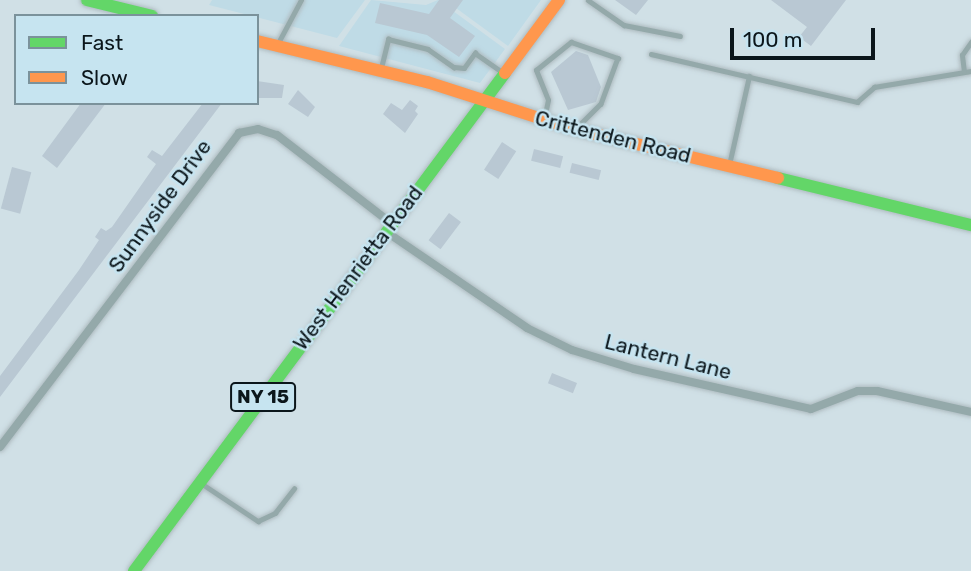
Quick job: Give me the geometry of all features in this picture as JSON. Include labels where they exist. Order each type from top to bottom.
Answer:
[{"type":"street","points":[[87,0],[144,14]]},
{"type":"street","name":"West Henrietta Road","points":[[137,570],[388,227],[559,0]]},
{"type":"street","name":"Crittenden Road","points":[[259,42],[381,70],[575,129],[971,225]]},
{"type":"street","name":"Sunnyside Drive","points":[[0,447],[239,133],[258,129],[278,135],[388,227]]},
{"type":"street","name":"Lantern Lane","points":[[388,227],[527,328],[584,353],[811,409],[858,391],[877,391],[971,412]]},
{"type":"lane","points":[[277,46],[301,0]]},
{"type":"lane","points":[[587,0],[624,25],[680,36]]},
{"type":"lane","points":[[381,70],[388,39],[428,48],[454,67],[464,68],[475,53],[504,74]]},
{"type":"lane","points":[[544,121],[548,100],[537,66],[571,42],[617,55],[601,104],[575,129]]},
{"type":"lane","points":[[964,72],[962,55],[971,42]]},
{"type":"lane","points":[[651,54],[857,102],[874,87],[971,71]]},
{"type":"lane","points":[[729,166],[750,76]]},
{"type":"lane","points":[[200,482],[258,521],[275,513],[294,489]]},
{"type":"shaded area","points":[[212,0],[365,0],[337,38],[259,18],[259,14],[244,14],[209,5]]},
{"type":"shaded area","points":[[371,0],[426,5],[438,0],[505,49],[480,83],[339,46]]},
{"type":"shaded area","points":[[445,0],[541,0],[508,46]]},
{"type":"building","points":[[439,0],[463,0],[450,18],[475,36],[459,57],[427,35],[375,23],[380,3],[429,14]]},
{"type":"building","points":[[615,0],[648,0],[636,15]]},
{"type":"building","points":[[771,0],[846,0],[811,46],[799,37],[807,27]]},
{"type":"building","points":[[576,51],[588,55],[601,87],[596,102],[568,110],[551,72]]},
{"type":"building","points":[[259,81],[284,85],[282,98],[259,98]]},
{"type":"building","points":[[298,90],[315,107],[308,117],[288,104]]},
{"type":"building","points":[[410,100],[418,106],[415,111],[418,114],[405,133],[383,114],[391,103],[402,110]]},
{"type":"building","points":[[80,105],[104,105],[57,168],[42,156]]},
{"type":"building","points":[[201,105],[220,105],[0,397],[0,376],[79,270],[99,240],[95,237],[101,228],[106,231],[112,227],[156,164],[147,157],[152,150],[162,156]]},
{"type":"building","points":[[502,142],[516,151],[498,179],[484,170]]},
{"type":"building","points":[[534,149],[563,156],[560,168],[531,161]]},
{"type":"building","points":[[572,163],[601,170],[599,180],[570,173]]},
{"type":"building","points":[[12,167],[31,172],[20,214],[1,209]]},
{"type":"building","points":[[449,213],[461,222],[441,249],[429,240]]},
{"type":"building","points":[[552,373],[577,383],[573,393],[548,383]]},
{"type":"traffic: fast","points":[[87,0],[144,14]]},
{"type":"traffic: fast","points":[[134,571],[505,73]]},
{"type":"traffic: fast","points":[[778,178],[971,225]]},
{"type":"traffic: slow","points":[[505,73],[559,0]]},
{"type":"traffic: slow","points":[[259,41],[427,82],[570,128],[778,178]]}]
